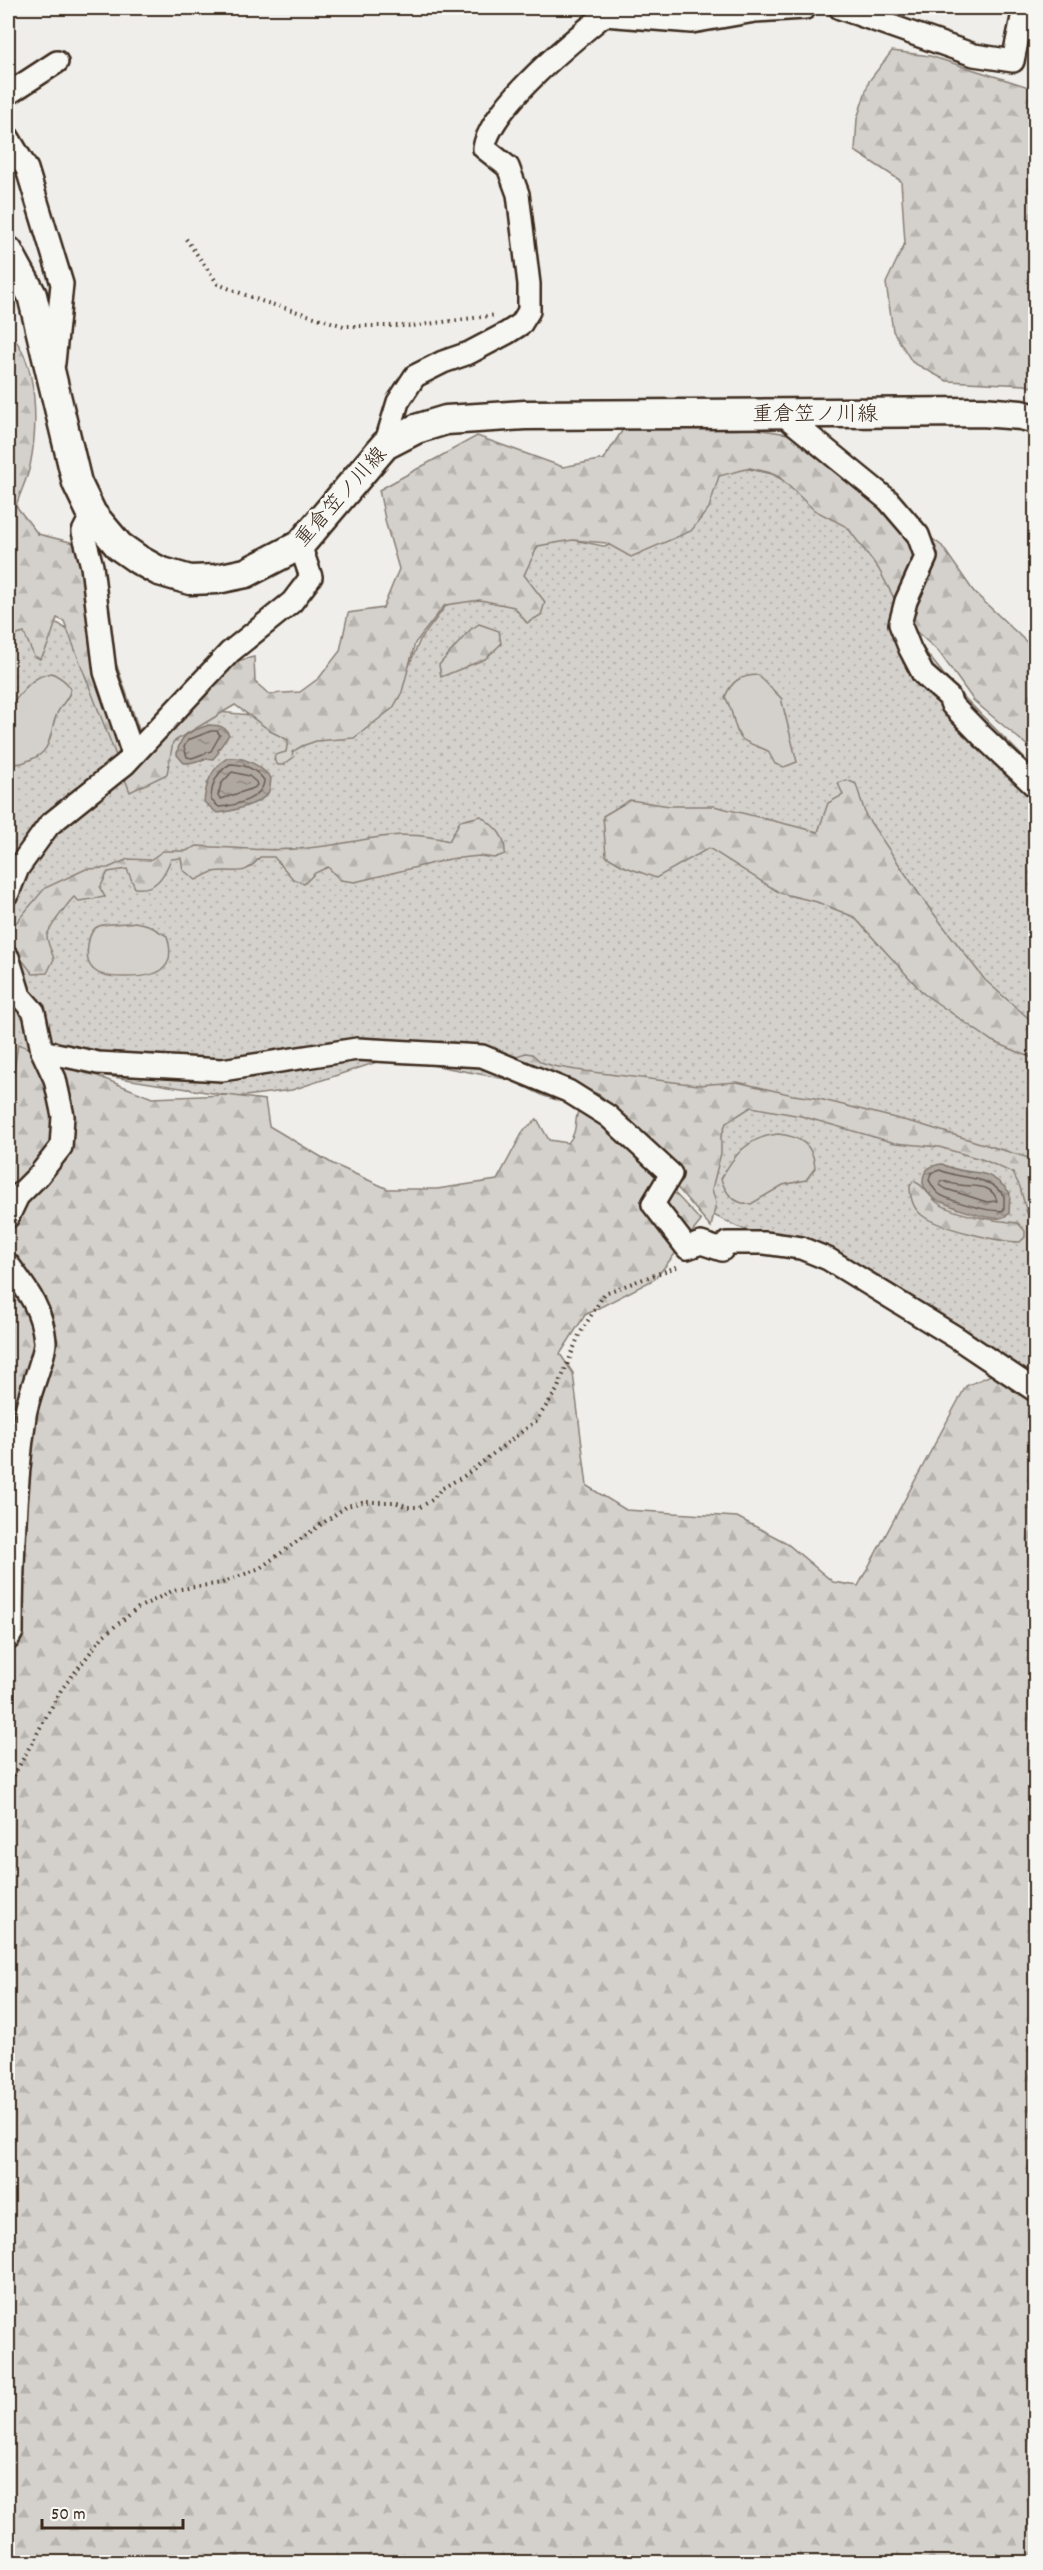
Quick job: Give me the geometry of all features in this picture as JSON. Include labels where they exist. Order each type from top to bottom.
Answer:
[{"type":"main road","name":"重倉笠ノ川線","points":[[8,251],[32,295],[77,483],[92,514],[119,546],[139,560],[159,572],[189,580],[217,579],[246,573],[300,545],[366,464],[385,445],[416,429],[446,420],[525,415],[780,412],[982,412],[1022,415],[1035,419]]},
{"type":"street","points":[[385,445],[398,402],[415,376],[443,362],[469,353],[507,333],[520,324],[529,311],[529,284],[518,194],[508,167],[484,148],[487,135],[497,118],[559,51],[609,11],[692,22],[755,11],[805,8]]},
{"type":"street","points":[[840,8],[974,56],[1013,61],[1024,8]]},
{"type":"street","points":[[8,94],[57,62]]},
{"type":"street","points":[[8,136],[27,169],[62,284],[52,382]]},
{"type":"street","points":[[780,412],[888,500],[918,536],[926,557],[906,601],[900,624],[910,649],[923,674],[949,697],[952,705],[1035,787]]},
{"type":"street","points":[[92,514],[83,532],[92,566],[105,672],[133,754]]},
{"type":"street","points":[[8,892],[18,868],[49,825],[125,764],[230,652],[292,602],[311,577],[300,545]]},
{"type":"street","points":[[8,957],[20,996],[34,1012],[42,1051],[55,1079],[63,1116],[61,1147],[39,1175],[18,1196],[8,1217]]},
{"type":"street","points":[[42,1051],[98,1063],[222,1070],[357,1049],[482,1056],[568,1091],[608,1116],[671,1174],[653,1204],[687,1248],[701,1243],[722,1250],[727,1244],[765,1243],[801,1248],[828,1259],[957,1338],[1035,1391]]},
{"type":"street","points":[[8,1264],[29,1292],[41,1315],[46,1344],[30,1389],[25,1415],[12,1549],[12,1632],[8,1639]]},
{"type":"path","points":[[186,239],[218,284],[258,300],[344,326],[413,326],[529,311]]},
{"type":"path","points":[[8,1786],[61,1690],[104,1635],[138,1608],[174,1590],[222,1583],[260,1568],[347,1506],[362,1502],[395,1502],[407,1507],[420,1507],[432,1500],[441,1489],[464,1476],[474,1466],[536,1421],[557,1390],[579,1335],[605,1293],[722,1250]]},
{"type":"green space","points":[[892,51],[930,56],[1035,89],[1035,388],[1025,385],[947,381],[912,362],[893,331],[886,283],[905,243],[901,181],[855,151],[857,119],[869,81]]},
{"type":"green space","points":[[8,332],[26,359],[31,376],[35,414],[30,466],[16,506],[38,534],[74,543],[142,738],[219,665],[254,657],[255,682],[269,694],[300,692],[319,678],[340,651],[348,613],[383,608],[399,569],[379,490],[477,436],[563,467],[604,459],[629,420],[658,414],[808,437],[855,489],[893,509],[942,546],[974,592],[1035,650],[1035,752],[974,701],[939,652],[908,624],[878,568],[847,527],[814,510],[776,474],[750,468],[719,476],[709,508],[691,531],[631,557],[606,543],[573,540],[538,546],[524,575],[545,602],[541,615],[527,623],[514,607],[480,600],[445,605],[415,643],[402,692],[393,708],[354,738],[316,741],[292,752],[294,757],[283,765],[278,765],[274,760],[275,755],[286,752],[288,740],[272,732],[235,705],[173,742],[167,774],[130,792],[64,621],[57,618],[40,659],[34,656],[24,633],[11,637],[8,634]]},
{"type":"green space","points":[[730,465],[772,474],[814,497],[851,528],[877,562],[910,632],[952,685],[1035,769],[1035,1396],[779,1240],[738,1227],[707,1212],[623,1120],[544,1096],[511,1080],[432,1065],[380,1061],[292,1090],[237,1097],[107,1076],[75,1068],[26,1123],[8,1154],[8,627],[38,619],[59,624],[81,640],[120,757],[168,739],[218,712],[251,715],[393,703],[420,640],[445,607],[531,541],[555,536],[603,546],[630,543],[710,485]]},
{"type":"green space","points":[[479,624],[499,631],[501,644],[485,659],[441,677],[439,665],[470,630]]},
{"type":"green space","points":[[52,673],[62,679],[70,690],[56,716],[47,747],[38,756],[29,760],[18,764],[9,763],[8,709],[32,681]]},
{"type":"green space","points":[[758,675],[781,698],[797,762],[784,767],[775,764],[768,751],[741,738],[725,697],[737,680],[746,676]]},
{"type":"green space","points":[[847,780],[856,784],[866,816],[924,901],[985,980],[1035,1024],[1035,1059],[992,1041],[924,994],[854,917],[817,902],[780,893],[709,848],[656,878],[623,866],[606,856],[603,816],[630,800],[670,806],[714,806],[818,832],[828,803],[843,795],[838,783]]},
{"type":"green space","points":[[481,816],[502,837],[505,854],[494,858],[480,856],[450,859],[355,882],[340,880],[328,867],[315,873],[304,884],[293,879],[274,857],[260,857],[244,870],[213,872],[196,880],[183,870],[181,858],[171,859],[154,885],[142,888],[135,888],[127,869],[108,872],[100,888],[105,897],[79,901],[74,897],[50,929],[47,939],[54,959],[47,973],[33,974],[12,947],[14,925],[45,888],[86,869],[108,868],[128,859],[150,860],[163,851],[186,851],[197,846],[280,850],[327,846],[378,837],[412,835],[449,841],[460,821]]},
{"type":"green space","points":[[135,922],[148,925],[167,936],[170,948],[167,965],[155,974],[137,977],[109,976],[94,970],[88,962],[87,955],[89,939],[94,929],[102,925]]},
{"type":"green space","points":[[18,1044],[152,1098],[227,1095],[265,1100],[269,1126],[333,1164],[388,1189],[437,1189],[497,1180],[524,1130],[537,1119],[549,1140],[568,1143],[574,1133],[581,1105],[640,1156],[701,1221],[655,1279],[585,1315],[560,1354],[573,1373],[587,1486],[626,1510],[737,1517],[785,1542],[833,1582],[858,1586],[966,1386],[1013,1365],[1035,1381],[1035,2562],[8,2562],[8,1144],[13,1139],[12,1084]]},
{"type":"green space","points":[[532,1054],[541,1062],[576,1070],[698,1085],[737,1082],[815,1098],[919,1124],[1035,1160],[1035,1218],[1027,1213],[1020,1187],[1013,1173],[984,1160],[939,1147],[895,1143],[801,1116],[751,1107],[726,1123],[721,1137],[721,1153],[712,1189],[716,1203],[711,1227],[675,1185],[675,1163],[600,1095],[518,1059],[519,1055]]},
{"type":"green space","points":[[778,1134],[793,1137],[804,1143],[812,1153],[815,1168],[806,1180],[783,1185],[751,1204],[735,1200],[728,1194],[721,1179],[731,1162],[751,1143]]},
{"type":"green space","points":[[913,1181],[935,1200],[955,1211],[1018,1223],[1025,1231],[1025,1237],[1020,1242],[998,1240],[955,1230],[931,1221],[917,1210],[913,1202],[910,1186]]},
{"type":"water","points":[[209,725],[221,727],[229,735],[218,750],[219,752],[213,759],[184,763],[177,755],[180,742],[187,734]]},
{"type":"water","points":[[227,758],[240,758],[257,765],[271,778],[270,787],[268,793],[259,801],[217,813],[204,802],[205,795],[213,772]]},
{"type":"water","points":[[942,1164],[984,1174],[1001,1183],[1010,1193],[1009,1214],[1001,1218],[986,1217],[932,1197],[924,1187],[924,1176],[929,1168]]}]
